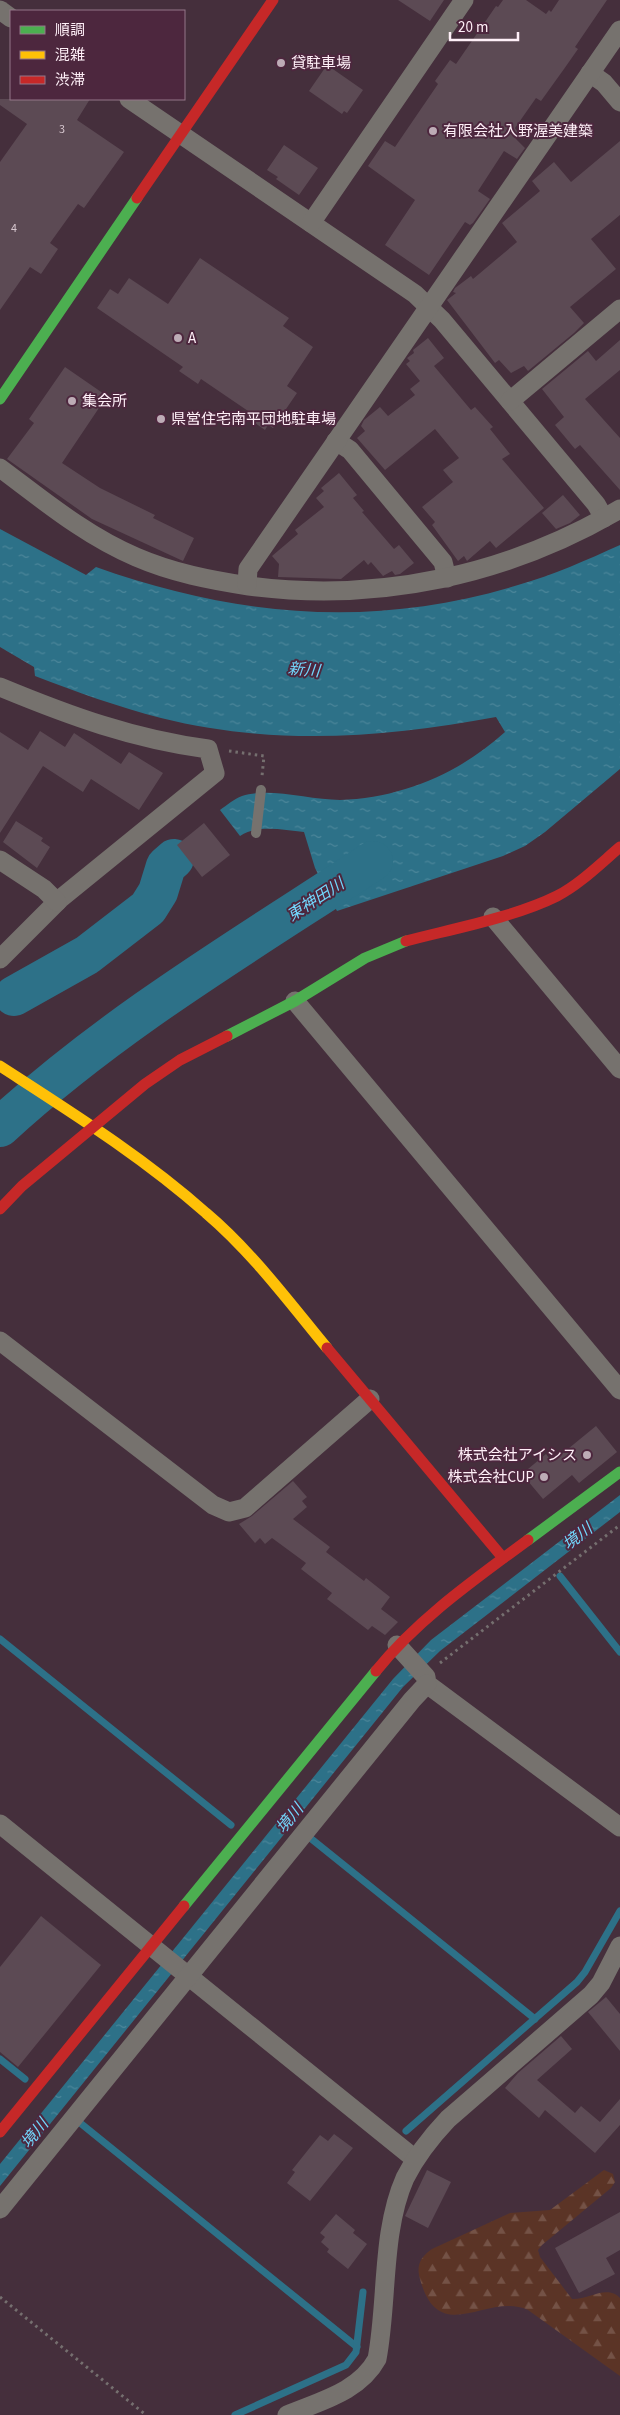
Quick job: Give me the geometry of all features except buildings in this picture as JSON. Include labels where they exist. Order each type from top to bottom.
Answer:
[{"type":"street","points":[[0,399],[274,0]]},
{"type":"street","points":[[311,223],[464,0]]},
{"type":"street","points":[[246,585],[248,569],[620,30]]},
{"type":"street","points":[[590,73],[604,83],[620,102]]},
{"type":"street","points":[[0,468],[88,532],[135,557],[184,574],[246,585],[309,591],[383,588],[447,578],[518,558],[571,536],[612,514],[596,504],[442,320],[415,294],[130,100]]},
{"type":"street","points":[[510,401],[620,309]]},
{"type":"street","points":[[336,440],[350,450],[444,562],[447,578]]},
{"type":"street","points":[[0,687],[82,720],[114,730],[146,739],[208,749],[215,773],[57,902],[0,959]]},
{"type":"street","points":[[0,1209],[22,1186],[145,1084],[180,1060],[294,1001],[364,958],[388,948],[528,908],[557,896],[582,880],[620,847]]},
{"type":"street","points":[[0,860],[44,889],[57,902]]},
{"type":"street","points":[[493,917],[620,1069]]},
{"type":"street","points":[[294,1001],[620,1390]]},
{"type":"street","points":[[4,1068],[95,1127],[153,1168],[226,1232],[256,1263],[504,1558]]},
{"type":"street","points":[[3,1350],[213,1505],[229,1512],[245,1508],[370,1399]]},
{"type":"street","points":[[0,2132],[156,1950],[402,1650],[467,1585],[620,1472]]},
{"type":"street","points":[[402,1650],[426,1678],[620,1828]]},
{"type":"street","points":[[0,2209],[185,1974],[399,1715],[426,1678]]},
{"type":"street","points":[[0,1824],[415,2159]]},
{"type":"street","points":[[287,2415],[359,2383],[370,2372],[377,2359],[392,2221],[405,2179],[415,2159],[448,2119],[591,1995],[601,1983],[620,1946]]},
{"type":"lane","points":[[256,833],[261,790]]},
{"type":"path","points":[[248,754],[264,756],[261,790]]},
{"type":"path","points":[[426,1678],[449,1655],[620,1525]]},
{"type":"path","points":[[0,2297],[146,2415]]},
{"type":"green space","points":[[604,2170],[613,2174],[615,2182],[611,2188],[538,2250],[540,2257],[572,2299],[603,2292],[615,2294],[620,2298],[620,2376],[528,2310],[512,2306],[496,2307],[465,2314],[451,2314],[438,2310],[427,2298],[419,2275],[420,2263],[425,2254],[510,2213],[550,2210]]},
{"type":"water","name":"新川","points":[[0,529],[86,575],[96,567],[148,584],[201,597],[253,606],[306,611],[358,612],[411,608],[464,599],[544,577],[620,545],[620,769],[545,832],[525,846],[503,856],[337,911],[315,868],[304,832],[263,829],[247,832],[240,836],[220,810],[239,797],[252,794],[277,793],[340,800],[386,794],[429,781],[469,760],[505,732],[496,717],[412,730],[370,734],[287,736],[245,733],[203,727],[145,714],[35,676],[34,667],[0,647]]},
{"type":"water","name":"境川","points":[[620,1495],[620,1512],[440,1651],[403,1687],[0,2186],[0,2164],[393,1679],[431,1640]]},
{"type":"waterway","points":[[14,996],[87,955],[148,908],[158,892],[166,866],[174,859]]},
{"type":"waterway","name":"東神田川","points":[[0,1127],[43,1089],[134,1019],[181,986],[373,861]]},
{"type":"waterway","points":[[560,1576],[620,1652]]},
{"type":"waterway","points":[[0,1639],[231,1825]]},
{"type":"waterway","points":[[309,1837],[535,2019]]},
{"type":"waterway","points":[[406,2131],[577,1982],[585,1972],[620,1911]]},
{"type":"waterway","points":[[0,2059],[25,2079]]},
{"type":"waterway","points":[[79,2122],[357,2347]]},
{"type":"waterway","points":[[235,2415],[346,2365],[356,2352],[363,2292]]},
{"type":"traffic: fast","points":[[0,399],[137,198]]},
{"type":"traffic: fast","points":[[227,1036],[295,1001],[365,958],[406,941]]},
{"type":"traffic: fast","points":[[528,1540],[620,1472]]},
{"type":"traffic: fast","points":[[184,1906],[376,1671]]},
{"type":"traffic: slow","points":[[0,1066],[80,1118],[182,1192],[239,1244],[327,1348]]},
{"type":"traffic: jam","points":[[137,198],[273,0]]},
{"type":"traffic: jam","points":[[406,941],[483,922],[522,910],[557,896],[574,886],[620,847]]},
{"type":"traffic: jam","points":[[0,1209],[22,1186],[145,1084],[180,1060],[227,1036]]},
{"type":"traffic: jam","points":[[327,1348],[503,1558]]},
{"type":"traffic: jam","points":[[376,1671],[392,1652],[428,1617],[467,1585],[528,1540]]},
{"type":"traffic: jam","points":[[0,2132],[184,1906]]},
{"type":"place","name":"貸駐車場","points":[[281,63]]},
{"type":"place","name":"有限会社入野渥美建築","points":[[433,131]]},
{"type":"place","name":"A","points":[[178,338]]},
{"type":"place","name":"集会所","points":[[72,401]]},
{"type":"place","name":"県営住宅南平団地駐車場","points":[[161,419]]},
{"type":"place","name":"株式会社アイシス","points":[[587,1455]]},
{"type":"place","name":"株式会社CUP","points":[[544,1477]]}]
